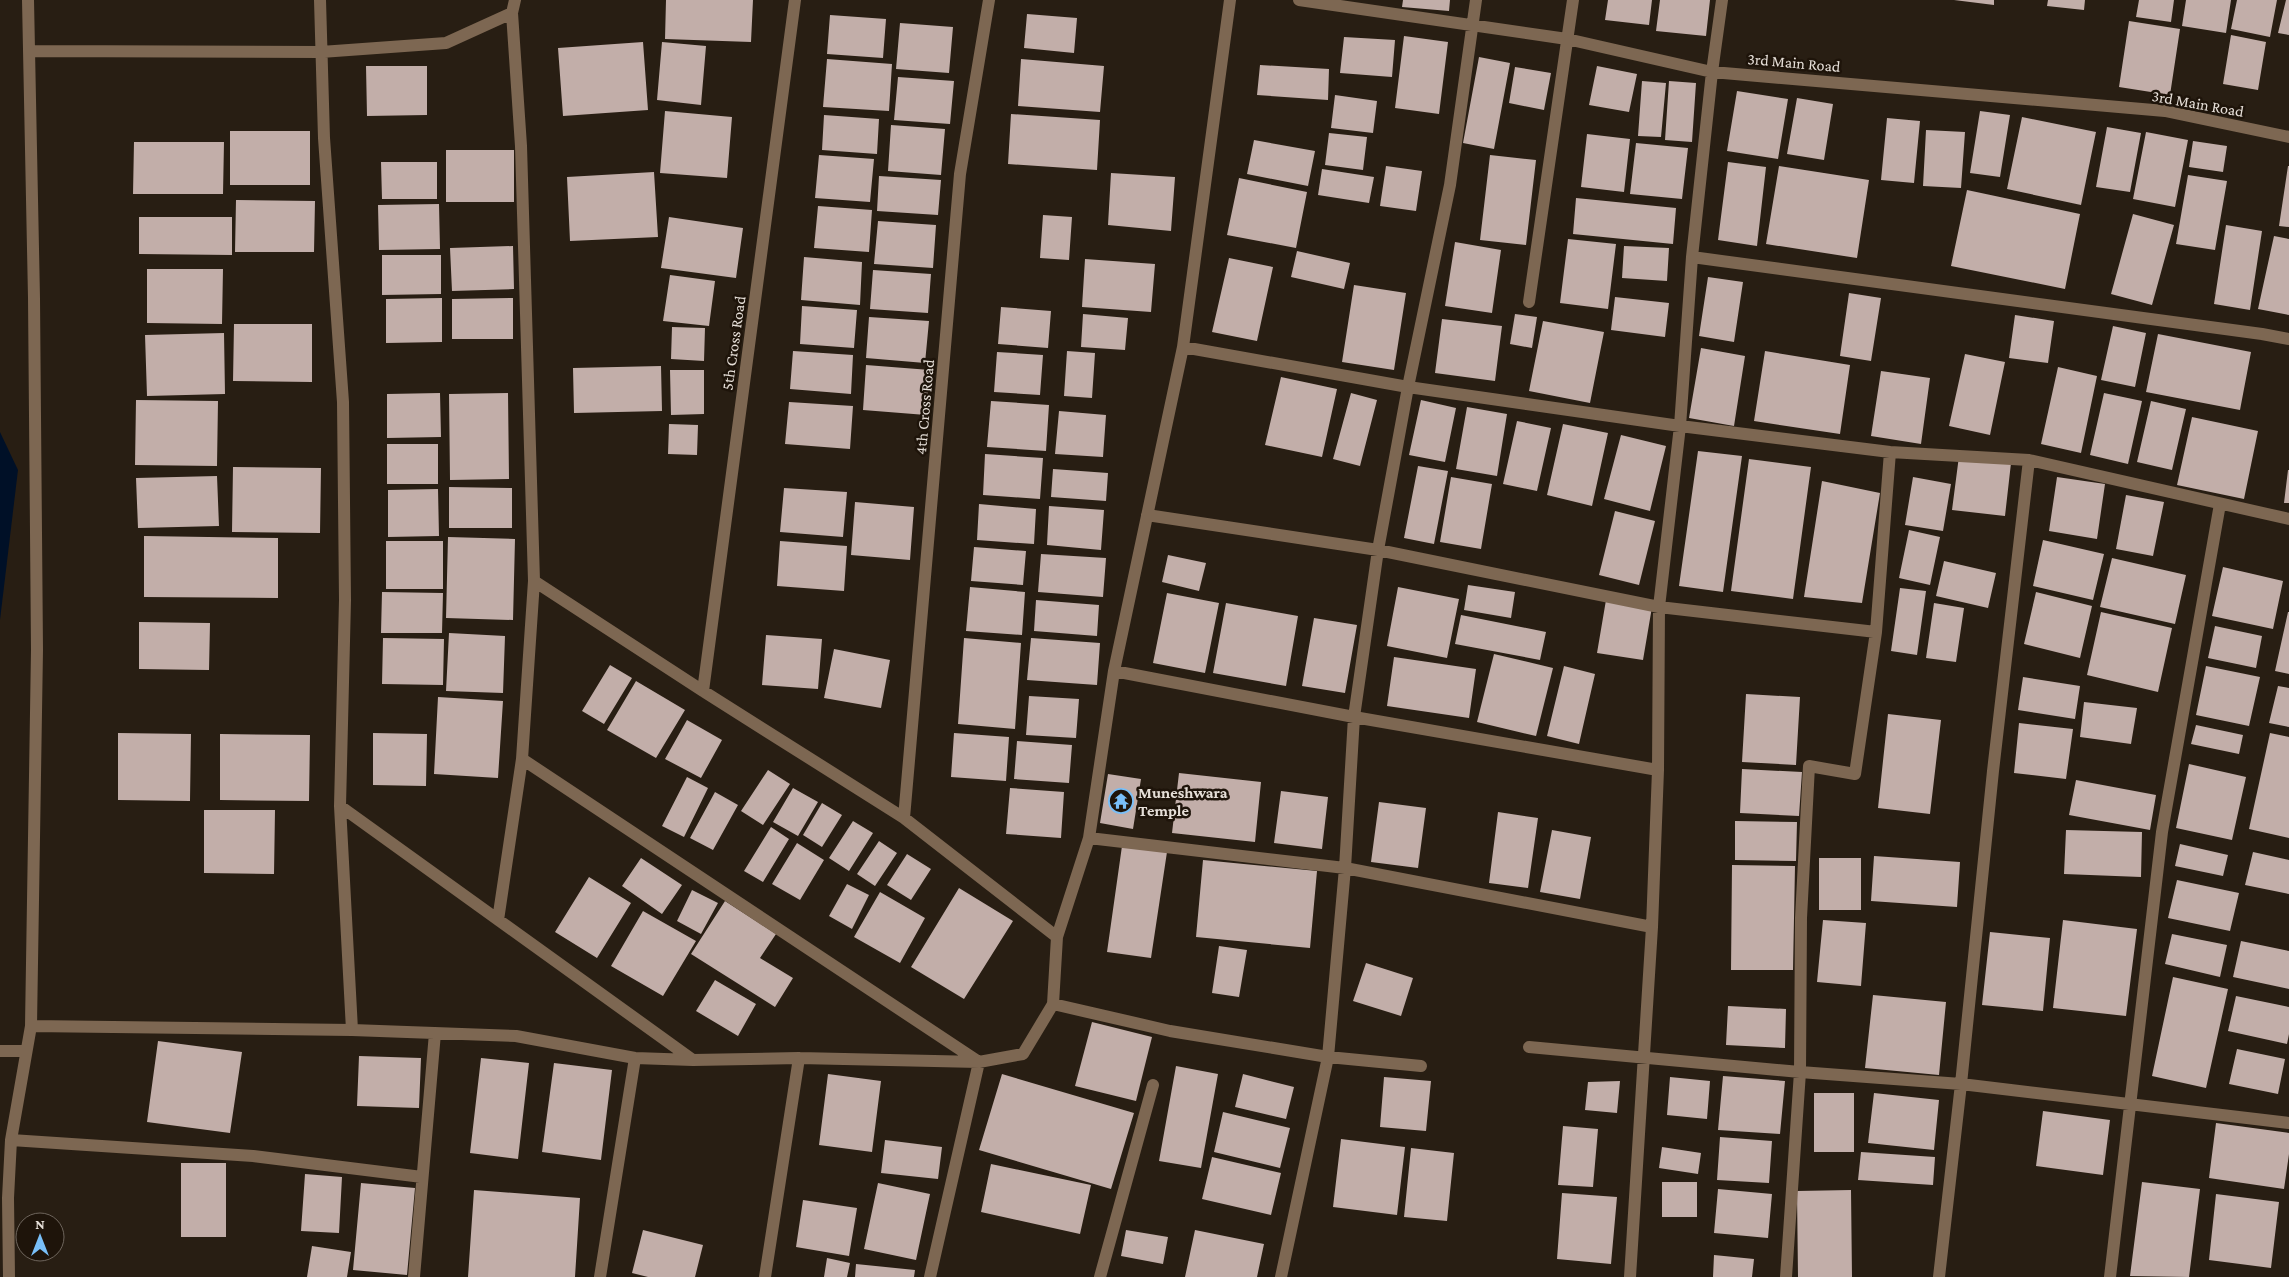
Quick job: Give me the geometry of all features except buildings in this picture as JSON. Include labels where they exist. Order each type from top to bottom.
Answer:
[{"type":"street","points":[[10,1277],[8,1198],[10,1140],[31,1026],[37,650],[28,0]]},
{"type":"street","points":[[320,0],[324,138],[343,402],[345,600],[340,806],[352,1030]]},
{"type":"street","points":[[498,920],[522,759],[534,581],[521,146],[512,13],[515,0]]},
{"type":"street","name":"5th Cross Road","points":[[703,691],[795,0]]},
{"type":"street","name":"4th Cross Road","points":[[904,818],[960,174],[989,0]]},
{"type":"street","points":[[31,1026],[352,1030],[516,1036],[635,1058],[693,1060],[799,1058],[979,1062],[1023,1054],[1053,1004],[1057,937],[1089,838],[1114,671],[1183,347],[1230,0]]},
{"type":"street","name":"3rd Main Road","points":[[1299,0],[1324,2],[1567,39],[1712,72],[2165,111],[2289,137]]},
{"type":"street","points":[[1281,1277],[1328,1057],[1345,868],[1354,716],[1378,550],[1408,387],[1450,185],[1476,0]]},
{"type":"street","points":[[1529,302],[1573,0]]},
{"type":"street","points":[[1630,1277],[1652,927],[1658,770],[1659,607],[1680,426],[1692,256],[1712,72],[1722,0]]},
{"type":"street","points":[[29,51],[321,52],[446,43],[512,13]]},
{"type":"street","points":[[1692,256],[2243,331],[2289,340]]},
{"type":"street","points":[[1183,347],[1408,387],[1680,426],[1890,452],[2030,460],[2289,518]]},
{"type":"street","points":[[1786,1277],[1800,1072],[1801,918],[1809,766],[1855,774],[1876,632],[1890,452]]},
{"type":"street","points":[[1939,1277],[1993,771],[2030,460]]},
{"type":"street","points":[[2110,1277],[2162,832],[2220,504]]},
{"type":"street","points":[[1147,515],[1378,550],[1659,607],[1876,632]]},
{"type":"street","points":[[534,581],[904,818],[1057,937]]},
{"type":"street","points":[[1114,671],[1658,770]]},
{"type":"street","points":[[522,759],[979,1062]]},
{"type":"street","points":[[340,806],[693,1060]]},
{"type":"street","points":[[1089,838],[1345,868],[1652,927]]},
{"type":"street","points":[[1053,1004],[1170,1031],[1328,1057],[1421,1066]]},
{"type":"street","points":[[414,1277],[435,1033]]},
{"type":"street","points":[[1529,1047],[1645,1056],[1800,1072],[1961,1084],[2289,1123]]},
{"type":"street","points":[[0,1051],[26,1051]]},
{"type":"street","points":[[600,1277],[635,1058]]},
{"type":"street","points":[[766,1277],[799,1058]]},
{"type":"street","points":[[930,1277],[979,1062]]},
{"type":"street","points":[[1100,1277],[1153,1085]]},
{"type":"street","points":[[10,1140],[253,1156],[422,1177]]},
{"type":"water","points":[[0,432],[18,470],[0,620]]},
{"type":"place","name":"Muneshwara Temple","points":[[1121,801]]}]
